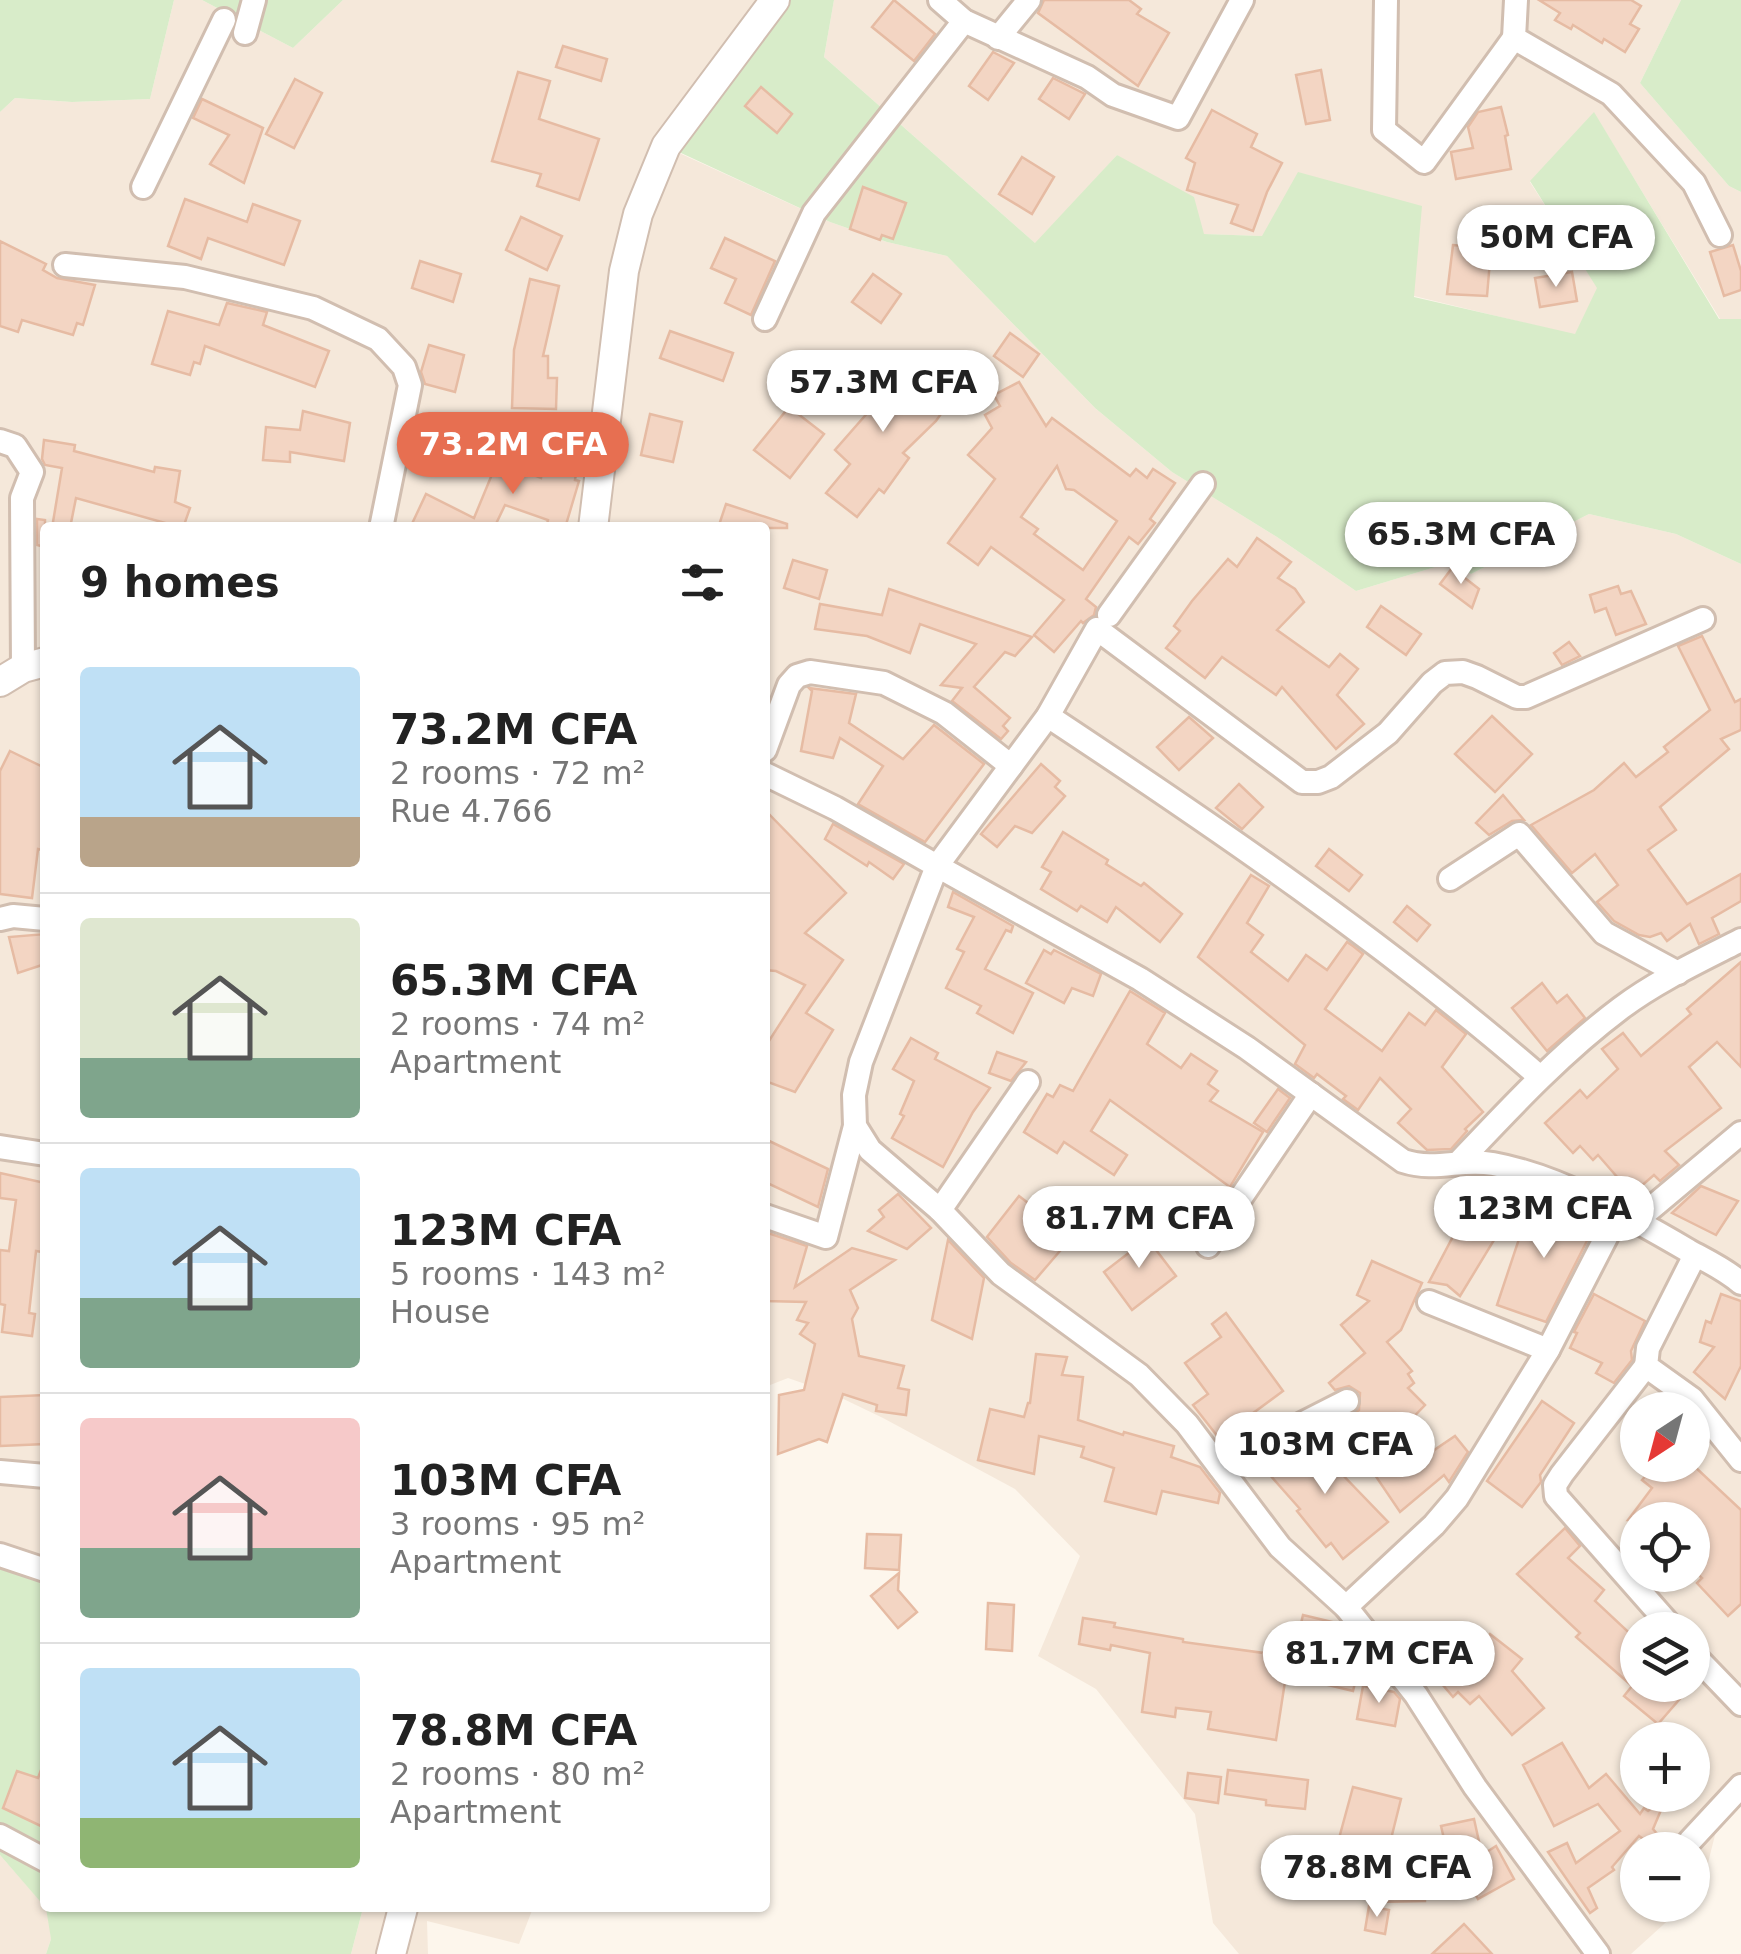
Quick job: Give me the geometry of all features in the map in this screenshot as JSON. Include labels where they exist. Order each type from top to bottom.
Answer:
[{"type":"street","points":[[245,33],[254,0]]},
{"type":"street","points":[[594,522],[624,271],[638,214],[666,146],[775,0]]},
{"type":"street","points":[[940,0],[964,21],[1087,77],[1112,95],[1178,118],[1242,0]]},
{"type":"street","points":[[998,38],[1029,0]]},
{"type":"street","points":[[1386,0],[1384,130],[1424,162],[1514,38],[1516,0]]},
{"type":"street","points":[[143,187],[224,20]]},
{"type":"street","points":[[765,318],[814,213],[964,21]]},
{"type":"street","points":[[1514,38],[1611,94],[1694,183],[1720,235]]},
{"type":"street","points":[[65,265],[185,277],[313,308],[378,339],[404,367],[410,385],[382,522]]},
{"type":"street","points":[[0,442],[15,446],[32,472],[22,498],[23,671]]},
{"type":"street","points":[[1109,615],[1204,484]]},
{"type":"street","points":[[770,1218],[826,1237],[855,1126],[854,1094],[861,1062],[937,866],[1048,716],[1097,629],[1302,782],[1318,782],[1332,777],[1388,733],[1445,673],[1463,672],[1526,697],[1703,619]]},
{"type":"street","points":[[770,736],[789,685],[797,676],[810,672],[884,683],[944,713],[1010,766]]},
{"type":"street","points":[[1048,716],[1444,996],[1540,1076]]},
{"type":"street","points":[[770,776],[835,808],[1140,980],[1247,1048],[1403,1161],[1440,1168],[1459,1162],[1495,1164],[1535,1176],[1628,1216],[1728,1271],[1741,1283]]},
{"type":"street","points":[[1450,879],[1519,834],[1604,933],[1678,973]]},
{"type":"street","points":[[0,920],[12,916],[40,919]]},
{"type":"street","points":[[1459,1162],[1540,1076],[1622,1008],[1741,940]]},
{"type":"street","points":[[940,1210],[1028,1082]]},
{"type":"street","points":[[1208,1246],[1311,1094]]},
{"type":"street","points":[[855,1126],[870,1150],[940,1210],[1001,1274],[1139,1375],[1187,1424],[1280,1547],[1346,1607],[1416,1695],[1475,1787],[1598,1954]]},
{"type":"street","points":[[1346,1607],[1434,1525],[1457,1498],[1628,1216],[1741,1133]]},
{"type":"street","points":[[0,1147],[40,1153]]},
{"type":"street","points":[[1658,1612],[1556,1496],[1556,1486],[1646,1366],[1648,1348],[1696,1255]]},
{"type":"street","points":[[1429,1302],[1548,1350]]},
{"type":"street","points":[[1646,1366],[1692,1399],[1741,1460]]},
{"type":"street","points":[[1219,1466],[1347,1401]]},
{"type":"street","points":[[0,1472],[40,1476]]},
{"type":"street","points":[[0,1555],[40,1568]]},
{"type":"street","points":[[1710,1671],[1741,1704]]},
{"type":"street","points":[[1698,1832],[1741,1786]]},
{"type":"street","points":[[0,1836],[40,1857]]},
{"type":"street","points":[[391,1954],[401,1912]]},
{"type":"shaded area","points":[[174,0],[202,0],[293,48],[343,0],[775,0],[666,147],[830,222],[887,242],[947,256],[1095,408],[1172,472],[1356,591],[1455,561],[1471,574],[1589,514],[1676,534],[1741,564],[1741,1800],[1719,1819],[1710,1855],[1710,1832],[1620,1832],[1620,1922],[1666,1922],[1631,1954],[1239,1954],[1213,1923],[1195,1814],[1096,1689],[1038,1656],[1080,1556],[1015,1489],[831,1393],[788,1378],[770,1385],[770,522],[40,522],[40,1558],[0,1554],[0,112],[15,98],[72,102],[150,99]]},
{"type":"shaded area","points":[[834,0],[1681,0],[1640,83],[1729,186],[1741,192],[1741,319],[1720,319],[1594,113],[1530,182],[1598,288],[1575,335],[1414,296],[1262,236],[1203,234],[1117,155],[1036,244],[824,57]]},
{"type":"shaded area","points":[[0,1855],[40,1901],[40,1912],[49,1912],[51,1939],[46,1954],[0,1954]]},
{"type":"shaded area","points":[[362,1912],[531,1912],[519,1944],[427,1921],[428,1954],[351,1954]]},
{"type":"green space","points":[[0,0],[174,0],[150,99],[72,102],[15,98],[0,112]]},
{"type":"green space","points":[[202,0],[343,0],[293,48]]},
{"type":"green space","points":[[775,0],[834,0],[824,57],[1035,243],[1117,155],[1194,197],[1204,234],[1262,236],[1298,172],[1422,206],[1414,297],[1575,334],[1597,288],[1530,181],[1594,112],[1719,319],[1741,319],[1741,564],[1676,534],[1589,514],[1471,574],[1455,561],[1356,591],[1172,472],[1095,408],[947,256],[887,242],[830,222],[666,146]]},
{"type":"green space","points":[[1681,0],[1741,0],[1741,192],[1729,186],[1640,83]]},
{"type":"green space","points":[[0,1554],[40,1558],[40,1901],[0,1855]]},
{"type":"green space","points":[[47,1912],[362,1912],[351,1954],[46,1954],[51,1939]]},
{"type":"building","points":[[894,0],[935,34],[914,61],[872,27]]},
{"type":"building","points":[[1044,0],[1129,0],[1141,9],[1137,14],[1169,33],[1138,86],[1038,13]]},
{"type":"building","points":[[1539,0],[1631,0],[1641,6],[1630,24],[1639,29],[1625,52],[1604,39],[1602,43],[1573,25],[1571,29],[1555,20],[1560,13]]},
{"type":"building","points":[[563,46],[607,59],[601,81],[556,67]]},
{"type":"building","points":[[993,52],[1014,63],[988,100],[969,86]]},
{"type":"building","points":[[1321,70],[1330,120],[1306,124],[1296,75]]},
{"type":"building","points":[[518,72],[550,81],[539,119],[599,139],[579,200],[537,186],[541,174],[492,161]]},
{"type":"building","points":[[1053,78],[1085,94],[1069,119],[1039,99]]},
{"type":"building","points":[[295,79],[322,93],[294,148],[266,134]]},
{"type":"building","points":[[761,87],[792,114],[777,133],[745,106]]},
{"type":"building","points":[[202,99],[263,128],[244,183],[210,164],[229,135],[193,118]]},
{"type":"building","points":[[1501,107],[1511,169],[1456,179],[1451,152],[1473,148],[1468,127],[1478,112]]},
{"type":"building","points":[[1212,110],[1257,134],[1251,147],[1282,163],[1253,231],[1231,223],[1238,205],[1187,190],[1195,163],[1186,158]]},
{"type":"building","points":[[1022,157],[1054,177],[1032,214],[999,194]]},
{"type":"building","points":[[863,187],[906,203],[893,239],[882,235],[880,240],[850,229]]},
{"type":"building","points":[[185,199],[247,222],[253,204],[300,221],[284,265],[208,238],[201,259],[168,246]]},
{"type":"building","points":[[521,217],[562,236],[547,270],[506,250]]},
{"type":"building","points":[[725,238],[775,261],[751,315],[725,303],[736,279],[711,268]]},
{"type":"building","points":[[0,241],[46,264],[43,270],[57,278],[95,285],[83,325],[77,323],[73,335],[22,320],[18,332],[0,326]]},
{"type":"building","points":[[1453,245],[1491,249],[1487,296],[1447,294]]},
{"type":"building","points":[[1733,245],[1741,271],[1741,290],[1724,296],[1710,252]]},
{"type":"building","points":[[420,261],[461,274],[453,302],[412,288]]},
{"type":"building","points":[[1572,272],[1577,301],[1540,307],[1535,278]]},
{"type":"building","points":[[873,274],[901,294],[881,323],[852,302]]},
{"type":"building","points":[[530,279],[559,286],[543,356],[548,356],[548,378],[557,378],[556,409],[512,408],[514,350]]},
{"type":"building","points":[[227,303],[267,312],[263,325],[329,351],[315,387],[205,346],[200,364],[194,362],[190,375],[152,364],[168,311],[219,325]]},
{"type":"building","points":[[670,331],[733,353],[723,381],[660,358]]},
{"type":"building","points":[[1010,333],[1039,354],[1023,377],[994,356]]},
{"type":"building","points":[[429,345],[464,355],[455,392],[425,384],[421,372]]},
{"type":"building","points":[[876,362],[904,384],[912,373],[950,401],[936,421],[903,453],[909,458],[884,493],[879,489],[857,517],[826,493],[850,464],[835,450],[870,410],[850,395]]},
{"type":"building","points":[[1019,382],[1046,426],[1052,418],[1130,476],[1136,469],[1147,478],[1153,469],[1175,483],[1150,519],[1155,523],[1138,544],[1129,537],[1086,599],[1096,607],[1094,615],[1081,621],[1054,652],[1034,635],[1064,600],[991,547],[978,565],[948,543],[995,479],[968,455],[992,428],[985,415],[1000,406],[994,395]],"holes":[[[1057,466],[1066,489],[1074,490],[1117,521],[1083,570],[1034,534],[1038,529],[1021,517]]]},
{"type":"building","points":[[789,407],[824,434],[790,478],[754,450]]},
{"type":"building","points":[[303,411],[350,423],[344,461],[290,452],[290,462],[263,460],[266,427],[300,430]]},
{"type":"building","points":[[650,414],[682,422],[673,462],[641,455]]},
{"type":"building","points":[[44,440],[75,445],[74,451],[154,472],[155,467],[180,471],[175,502],[190,508],[185,522],[162,522],[76,498],[71,522],[53,522],[62,468],[45,465]]},
{"type":"building","points":[[545,450],[579,456],[575,480],[579,481],[567,522],[548,522],[505,505],[497,522],[413,522],[426,494],[474,518],[498,460],[541,478]]},
{"type":"building","points":[[726,504],[787,524],[787,528],[770,528],[770,522],[720,522]]},
{"type":"building","points":[[37,519],[45,520],[40,522],[40,546]]},
{"type":"building","points":[[1257,538],[1291,562],[1278,578],[1295,589],[1304,602],[1277,630],[1329,667],[1340,654],[1358,669],[1337,695],[1364,724],[1336,749],[1282,687],[1276,695],[1222,657],[1205,678],[1166,648],[1180,631],[1174,626],[1192,601],[1228,559],[1237,567]]},
{"type":"building","points":[[793,560],[827,570],[819,599],[784,588]]},
{"type":"building","points":[[1452,568],[1479,589],[1472,608],[1440,584]]},
{"type":"building","points":[[1618,586],[1621,594],[1631,591],[1646,624],[1616,635],[1606,608],[1595,612],[1590,595]]},
{"type":"building","points":[[889,589],[1032,637],[1015,656],[1005,652],[974,687],[1010,718],[1003,726],[1008,731],[1001,739],[952,701],[962,688],[941,685],[976,644],[920,624],[910,653],[867,636],[815,629],[820,604],[882,615]]},
{"type":"building","points":[[1381,606],[1421,634],[1406,655],[1367,627]]},
{"type":"building","points":[[1702,636],[1735,702],[1741,699],[1741,730],[1721,739],[1729,749],[1660,807],[1676,830],[1648,850],[1687,904],[1741,874],[1741,901],[1712,918],[1719,934],[1699,944],[1690,924],[1667,941],[1661,933],[1639,935],[1614,921],[1597,902],[1618,885],[1595,854],[1572,873],[1531,825],[1594,790],[1624,763],[1636,777],[1668,752],[1664,747],[1710,710],[1678,646]]},
{"type":"building","points":[[1569,642],[1580,656],[1562,665],[1554,653]]},
{"type":"building","points":[[809,688],[856,694],[849,723],[903,759],[934,725],[984,764],[925,842],[858,804],[883,766],[840,738],[833,758],[801,751],[812,691]]},
{"type":"building","points":[[1492,716],[1532,754],[1495,792],[1455,754]]},
{"type":"building","points":[[1189,717],[1213,738],[1179,770],[1157,747]]},
{"type":"building","points":[[10,751],[40,766],[40,850],[32,898],[0,894],[0,771]]},
{"type":"building","points":[[1041,764],[1060,781],[1055,787],[1065,796],[1032,833],[1015,826],[997,847],[981,834]]},
{"type":"building","points":[[1239,784],[1263,807],[1242,829],[1216,808]]},
{"type":"building","points":[[1503,795],[1524,820],[1512,821],[1489,835],[1476,823]]},
{"type":"building","points":[[770,815],[846,893],[805,933],[843,960],[806,1013],[833,1030],[795,1092],[770,1083],[770,1039],[805,985],[770,970]]},
{"type":"building","points":[[833,824],[904,864],[893,879],[869,862],[867,866],[825,839]]},
{"type":"building","points":[[1063,832],[1108,860],[1106,864],[1141,886],[1144,883],[1182,914],[1160,942],[1116,907],[1107,922],[1081,906],[1077,911],[1041,889],[1051,872],[1042,867]]},
{"type":"building","points":[[1329,849],[1362,875],[1349,891],[1316,866]]},
{"type":"building","points":[[1251,875],[1269,886],[1247,923],[1263,935],[1251,952],[1288,981],[1306,955],[1327,970],[1347,942],[1363,954],[1325,1009],[1382,1051],[1409,1013],[1425,1025],[1436,1010],[1466,1034],[1442,1067],[1483,1112],[1451,1149],[1427,1150],[1398,1123],[1411,1109],[1380,1078],[1358,1110],[1317,1074],[1314,1078],[1295,1064],[1305,1045],[1198,957]]},
{"type":"building","points":[[953,892],[1013,926],[1011,932],[1006,930],[985,969],[1033,993],[1013,1033],[977,1013],[981,1006],[946,988],[964,952],[957,949],[974,917],[948,907]]},
{"type":"building","points":[[1407,906],[1430,925],[1417,941],[1394,922]]},
{"type":"building","points":[[40,934],[40,966],[18,973],[9,937]]},
{"type":"building","points":[[1044,950],[1051,954],[1054,950],[1101,974],[1093,996],[1072,988],[1064,1003],[1026,983]]},
{"type":"building","points":[[1741,962],[1741,1067],[1717,1042],[1689,1067],[1721,1108],[1665,1151],[1679,1165],[1660,1181],[1654,1175],[1632,1194],[1598,1155],[1593,1160],[1580,1146],[1573,1153],[1545,1123],[1580,1090],[1587,1098],[1618,1069],[1602,1049],[1623,1033],[1641,1056],[1691,1014],[1687,1009]]},
{"type":"building","points":[[1542,983],[1557,1003],[1567,995],[1585,1018],[1547,1051],[1512,1008]]},
{"type":"building","points":[[1130,991],[1165,1013],[1147,1044],[1181,1068],[1191,1054],[1217,1071],[1208,1084],[1218,1091],[1210,1101],[1263,1132],[1230,1187],[1110,1100],[1091,1131],[1127,1155],[1114,1175],[1064,1142],[1057,1153],[1024,1132],[1047,1094],[1053,1097],[1060,1085],[1073,1091]]},
{"type":"building","points":[[911,1038],[938,1053],[935,1059],[990,1088],[943,1167],[892,1138],[904,1116],[900,1114],[914,1081],[893,1069]]},
{"type":"building","points":[[997,1052],[1026,1062],[1011,1081],[989,1073]]},
{"type":"building","points":[[1278,1089],[1290,1098],[1267,1132],[1254,1123]]},
{"type":"building","points":[[770,1141],[828,1169],[818,1207],[770,1184]]},
{"type":"building","points":[[0,1173],[40,1182],[40,1252],[36,1251],[29,1313],[35,1314],[32,1336],[2,1332],[5,1305],[0,1304],[0,1250],[9,1251],[16,1200],[0,1198]]},
{"type":"building","points":[[1464,1180],[1481,1190],[1488,1180],[1519,1199],[1460,1296],[1447,1285],[1429,1282],[1459,1225],[1442,1215]]},
{"type":"building","points":[[1701,1186],[1738,1201],[1716,1235],[1672,1213]]},
{"type":"building","points":[[1176,1188],[1206,1209],[1192,1231],[1161,1211]]},
{"type":"building","points":[[898,1194],[931,1228],[907,1249],[868,1231],[884,1217],[879,1210]]},
{"type":"building","points":[[1019,1196],[1072,1237],[1035,1280],[1011,1263],[987,1237]]},
{"type":"building","points":[[1544,1203],[1595,1225],[1546,1322],[1497,1305],[1530,1206],[1540,1212]]},
{"type":"building","points":[[1140,1229],[1176,1276],[1132,1310],[1104,1272],[1130,1252],[1122,1239]]},
{"type":"building","points":[[770,1234],[807,1246],[795,1287],[852,1248],[895,1260],[850,1290],[858,1308],[852,1319],[859,1356],[904,1366],[898,1388],[909,1390],[906,1415],[876,1411],[877,1405],[843,1394],[827,1442],[819,1439],[778,1454],[779,1395],[804,1390],[815,1344],[800,1334],[808,1323],[797,1320],[806,1302],[770,1301]]},
{"type":"building","points":[[948,1240],[984,1278],[972,1339],[932,1320]]},
{"type":"building","points":[[1372,1261],[1422,1283],[1401,1330],[1387,1342],[1412,1371],[1408,1374],[1414,1383],[1408,1388],[1425,1405],[1399,1432],[1421,1459],[1455,1436],[1468,1452],[1449,1482],[1444,1475],[1400,1512],[1339,1422],[1359,1410],[1360,1393],[1349,1386],[1335,1390],[1329,1383],[1365,1353],[1341,1325],[1369,1301],[1357,1295]]},
{"type":"building","points":[[1594,1294],[1645,1321],[1631,1351],[1632,1360],[1614,1383],[1596,1373],[1602,1363],[1570,1348]]},
{"type":"building","points":[[1721,1294],[1741,1301],[1741,1366],[1725,1399],[1694,1372],[1714,1347],[1700,1342]]},
{"type":"building","points":[[1226,1313],[1283,1391],[1222,1442],[1193,1405],[1208,1394],[1185,1363],[1221,1337],[1212,1324]]},
{"type":"building","points":[[1036,1354],[1067,1357],[1062,1375],[1083,1377],[1078,1420],[1174,1446],[1171,1457],[1200,1467],[1220,1493],[1218,1503],[1162,1491],[1156,1514],[1105,1501],[1114,1468],[1081,1457],[1084,1447],[1039,1436],[1034,1474],[978,1460],[990,1409],[1024,1417],[1030,1403]]},
{"type":"building","points":[[40,1395],[40,1444],[0,1446],[0,1397]]},
{"type":"building","points":[[1542,1401],[1574,1423],[1522,1507],[1487,1481]]},
{"type":"building","points":[[1307,1438],[1388,1522],[1343,1559],[1331,1543],[1326,1547],[1297,1511],[1300,1509],[1262,1466]]},
{"type":"building","points":[[1710,1481],[1741,1510],[1741,1604],[1728,1616],[1705,1592],[1710,1592],[1710,1502],[1642,1502],[1652,1488],[1644,1482]]},
{"type":"building","points":[[1565,1528],[1580,1546],[1568,1558],[1604,1590],[1595,1601],[1620,1624],[1620,1676],[1576,1637],[1580,1633],[1517,1574]]},
{"type":"building","points":[[867,1534],[901,1535],[899,1570],[865,1568]]},
{"type":"building","points":[[899,1573],[898,1590],[917,1612],[898,1628],[871,1596]]},
{"type":"building","points":[[988,1603],[1014,1605],[1012,1651],[986,1649]]},
{"type":"building","points":[[1303,1615],[1341,1624],[1350,1637],[1344,1663],[1359,1667],[1353,1691],[1286,1675],[1276,1740],[1208,1729],[1211,1712],[1176,1708],[1175,1717],[1142,1712],[1150,1653],[1111,1645],[1110,1650],[1079,1644],[1083,1618],[1183,1642],[1293,1657]]},
{"type":"building","points":[[1490,1634],[1522,1659],[1512,1671],[1544,1708],[1512,1735],[1479,1696],[1470,1704],[1458,1692],[1453,1697],[1431,1671],[1461,1644],[1472,1657]]},
{"type":"building","points":[[1363,1686],[1394,1692],[1400,1699],[1395,1726],[1357,1719]]},
{"type":"building","points":[[1631,1702],[1677,1702],[1656,1722]]},
{"type":"building","points":[[1562,1743],[1589,1788],[1606,1774],[1620,1790],[1620,1812],[1660,1812],[1653,1829],[1656,1832],[1620,1832],[1620,1858],[1612,1867],[1614,1870],[1588,1888],[1597,1908],[1590,1913],[1548,1852],[1567,1843],[1576,1863],[1620,1831],[1598,1804],[1554,1826],[1523,1765]]},
{"type":"building","points":[[1228,1770],[1308,1780],[1305,1809],[1266,1805],[1266,1800],[1225,1794]]},
{"type":"building","points":[[17,1771],[38,1778],[40,1773],[40,1826],[3,1808]]},
{"type":"building","points":[[1188,1773],[1221,1777],[1218,1803],[1185,1798]]},
{"type":"building","points":[[1353,1787],[1401,1799],[1387,1855],[1338,1842]]},
{"type":"building","points":[[1474,1819],[1482,1855],[1496,1846],[1514,1879],[1478,1899],[1455,1859],[1449,1860],[1441,1826]]},
{"type":"building","points":[[1424,1868],[1425,1901],[1376,1902],[1375,1870]]},
{"type":"building","points":[[1369,1906],[1389,1910],[1385,1934],[1365,1930]]},
{"type":"building","points":[[1464,1924],[1492,1954],[1432,1954]]}]
